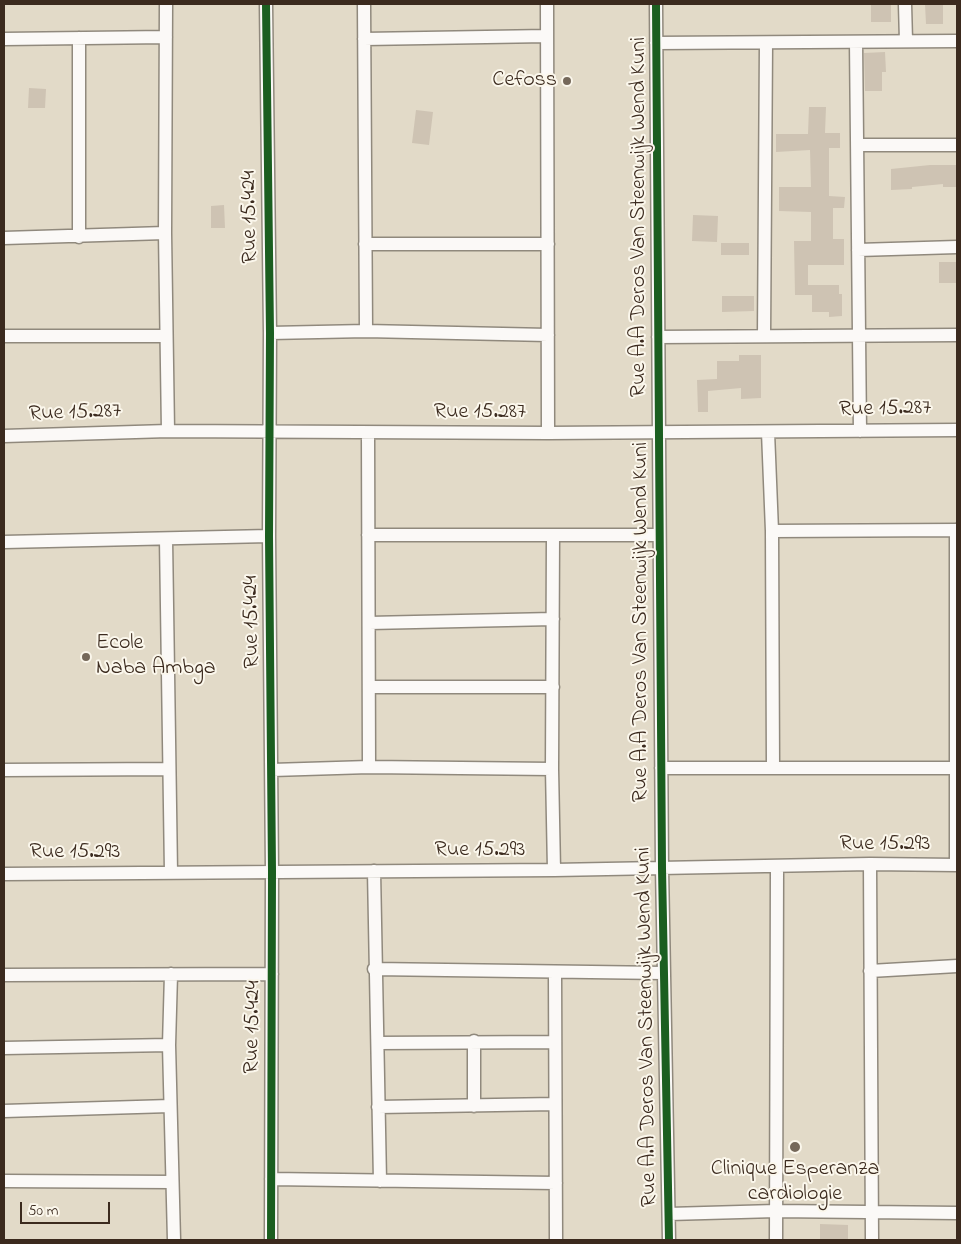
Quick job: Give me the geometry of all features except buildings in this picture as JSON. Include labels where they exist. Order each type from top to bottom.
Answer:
[{"type":"street","points":[[166,4],[165,233],[168,431]]},
{"type":"street","name":"Rue 15.424","points":[[266,4],[272,770],[271,1240]]},
{"type":"street","points":[[364,4],[366,331]]},
{"type":"street","points":[[547,4],[548,434]]},
{"type":"street","name":"Rue A.A Deros Van Steenwijk Wend Kuni","points":[[656,4],[663,973],[669,1240]]},
{"type":"street","points":[[905,4],[906,41]]},
{"type":"street","points":[[364,39],[547,36]]},
{"type":"street","points":[[4,39],[166,37]]},
{"type":"street","points":[[79,38],[79,237]]},
{"type":"street","points":[[656,43],[957,41]]},
{"type":"street","points":[[856,42],[860,431]]},
{"type":"street","points":[[764,336],[766,43]]},
{"type":"street","points":[[857,145],[957,145]]},
{"type":"street","points":[[4,238],[165,233]]},
{"type":"street","points":[[365,244],[548,244]]},
{"type":"street","points":[[858,250],[957,247]]},
{"type":"street","points":[[270,333],[366,331],[548,335]]},
{"type":"street","points":[[658,337],[957,335]]},
{"type":"street","points":[[4,336],[166,336]]},
{"type":"street","name":"Rue 15.287","points":[[4,436],[168,431],[548,434],[957,430]]},
{"type":"street","points":[[768,432],[772,531],[773,768]]},
{"type":"street","points":[[368,433],[369,767]]},
{"type":"street","points":[[772,531],[957,530],[957,865]]},
{"type":"street","points":[[368,535],[660,535]]},
{"type":"street","points":[[553,535],[552,769],[554,870]]},
{"type":"street","points":[[4,542],[269,536]]},
{"type":"street","points":[[166,539],[171,873]]},
{"type":"street","points":[[369,623],[553,619]]},
{"type":"street","points":[[370,687],[553,687]]},
{"type":"street","points":[[272,770],[369,767],[552,769]]},
{"type":"street","points":[[661,768],[956,768]]},
{"type":"street","points":[[4,770],[168,769]]},
{"type":"street","points":[[870,864],[872,1240]]},
{"type":"street","name":"Rue 15.293","points":[[4,874],[554,870],[870,864],[957,865]]},
{"type":"street","points":[[776,1240],[777,866]]},
{"type":"street","points":[[374,872],[374,969],[378,1043],[380,1181]]},
{"type":"street","points":[[870,971],[957,966]]},
{"type":"street","points":[[374,969],[663,973]]},
{"type":"street","points":[[555,972],[556,1240]]},
{"type":"street","points":[[170,974],[168,1045],[174,1240]]},
{"type":"street","points":[[4,975],[272,974]]},
{"type":"street","points":[[474,1041],[474,1106]]},
{"type":"street","points":[[378,1043],[554,1042]]},
{"type":"street","points":[[4,1048],[168,1045]]},
{"type":"street","points":[[378,1107],[555,1104]]},
{"type":"street","points":[[4,1111],[170,1106]]},
{"type":"street","points":[[271,1179],[556,1183]]},
{"type":"street","points":[[4,1181],[172,1182]]},
{"type":"street","points":[[669,1214],[776,1211],[957,1214]]},
{"type":"cycle path","points":[[266,4],[270,333],[271,1240]]},
{"type":"cycle path","points":[[656,4],[662,868],[669,1240]]},
{"type":"place","name":"Cefoss","points":[[567,81]]},
{"type":"place","name":"Ecole Naba Ambga","points":[[86,657]]},
{"type":"place","name":"Clinique Esperanza cardiologie","points":[[795,1147]]}]
